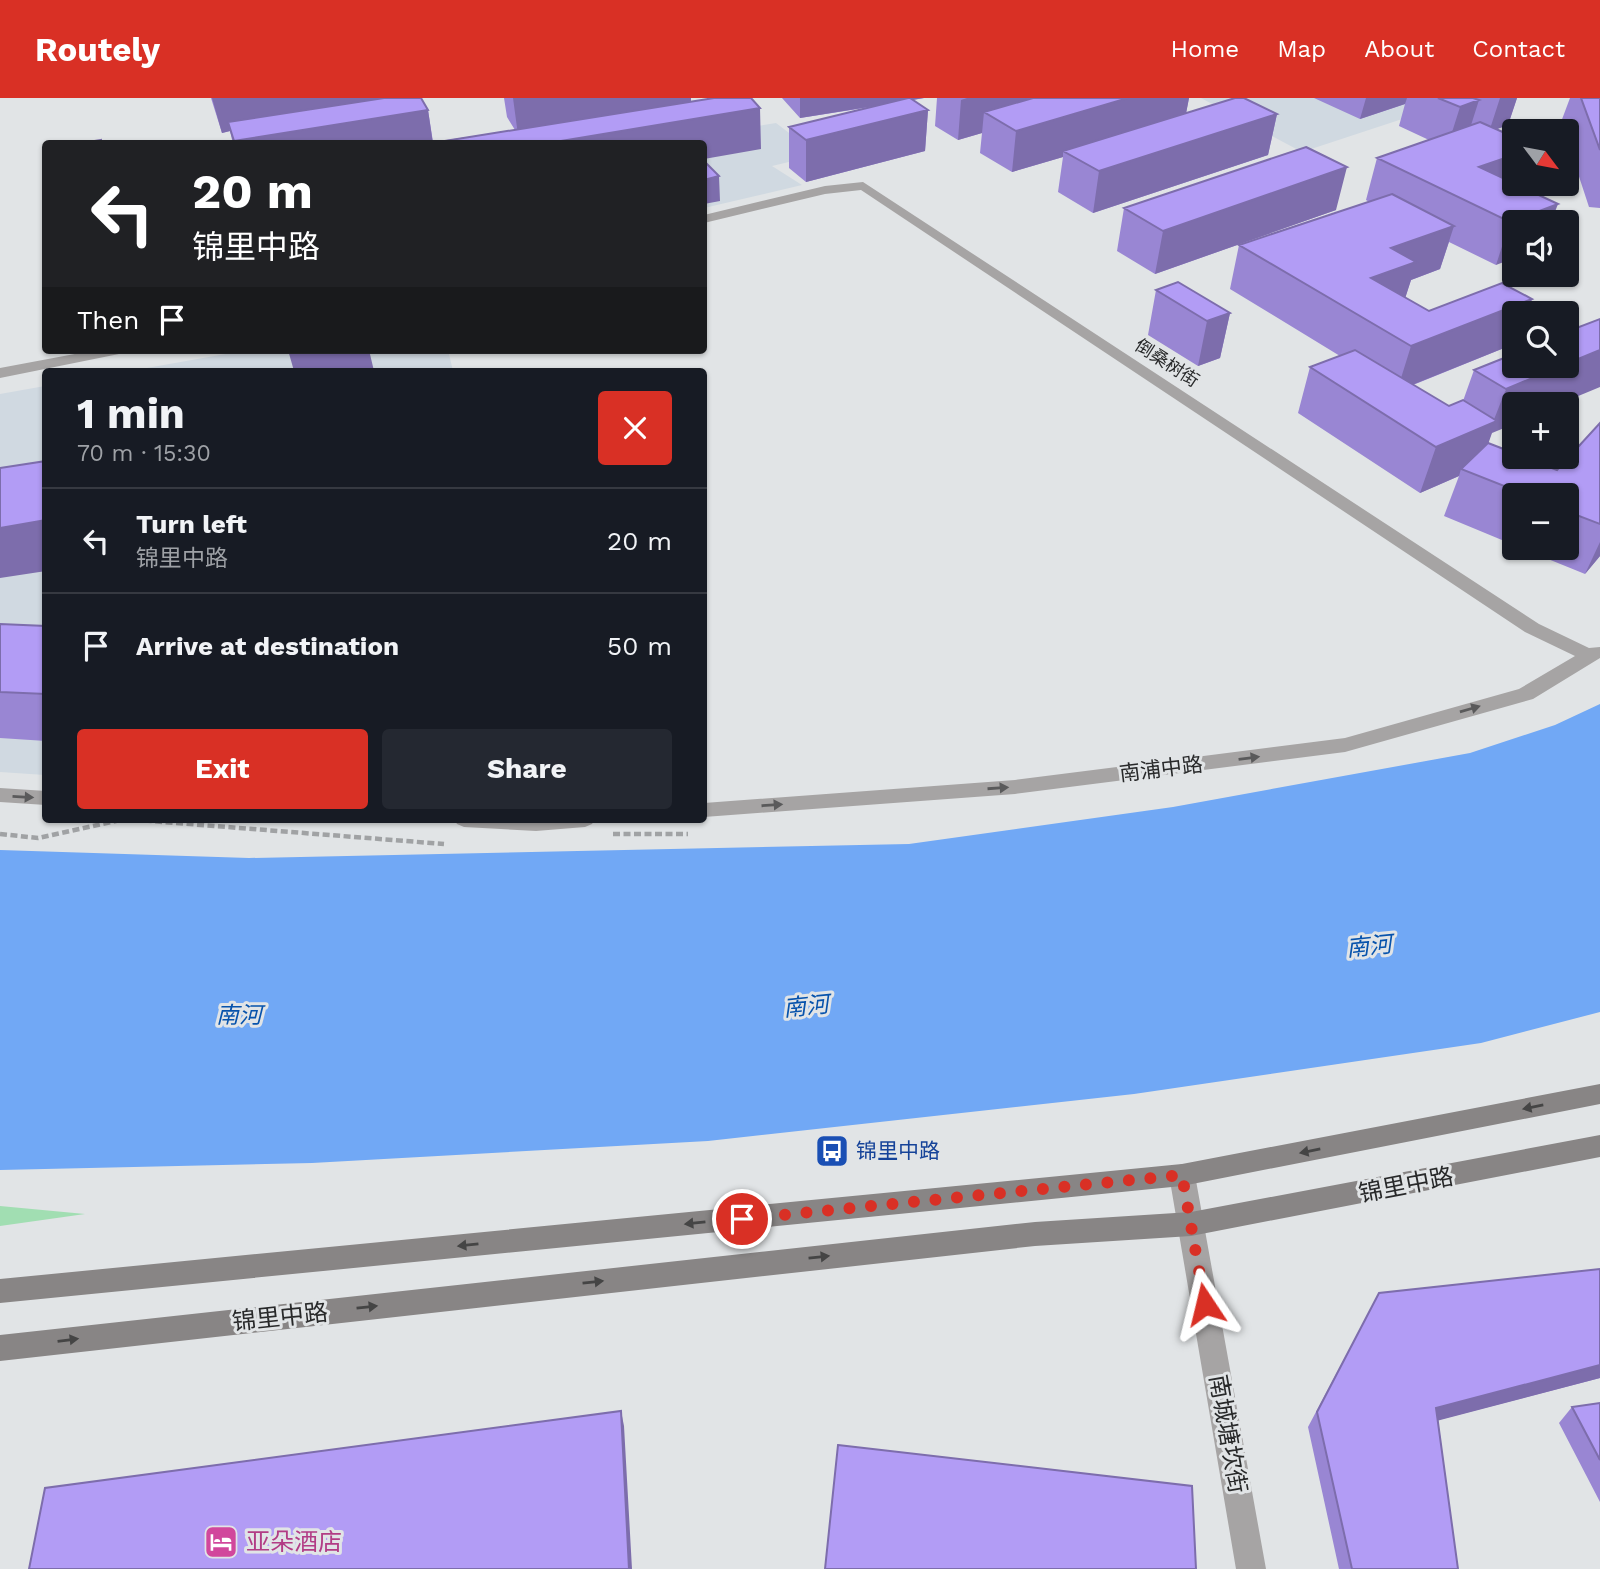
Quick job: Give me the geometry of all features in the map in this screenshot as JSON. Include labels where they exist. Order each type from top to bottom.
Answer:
[{"type":"main road","points":[[0,1292],[1182,1175],[1600,1094]]},
{"type":"main road","name":"锦里中路","points":[[0,1348],[1035,1234],[1191,1224],[1418,1183],[1600,1146]]},
{"type":"street","name":"倒桑树街","points":[[707,218],[825,190],[863,186],[1532,628],[1594,653]]},
{"type":"street","points":[[0,373],[97,354]]},
{"type":"street","name":"南浦中路","points":[[707,810],[1015,787],[1345,745],[1526,694],[1594,653]]},
{"type":"street","points":[[0,795],[42,798]]},
{"type":"street","name":"南城塘坎街","points":[[1182,1175],[1251,1569]]},
{"type":"shaded area","points":[[1201,98],[1466,98],[1302,152]]},
{"type":"shaded area","points":[[776,123],[818,155],[772,166],[802,185],[707,207],[707,140],[670,140]]},
{"type":"shaded area","points":[[226,354],[449,354],[452,368],[147,368]]},
{"type":"shaded area","points":[[42,387],[42,775],[0,772],[0,394]]},
{"type":"green space","points":[[0,1206],[85,1214],[0,1226]]},
{"type":"water","name":"南河","points":[[1600,704],[1600,1012],[1481,1043],[1134,1094],[708,1141],[312,1163],[0,1170],[0,850],[249,858],[909,844],[1173,807],[1470,753],[1555,725]]},
{"type":"building","points":[[384,98],[421,98],[428,110],[240,140],[234,140],[228,122]]},
{"type":"building","points":[[714,98],[751,98],[760,108],[567,140],[451,140]]},
{"type":"building","points":[[910,98],[928,110],[806,140],[789,127]]},
{"type":"building","points":[[1033,98],[1128,98],[1016,131],[984,112]]},
{"type":"building","points":[[1235,98],[1244,98],[1277,114],[1099,171],[1063,151]]},
{"type":"building","points":[[1438,98],[1473,98],[1479,100],[1460,107]]},
{"type":"building","points":[[1581,98],[1600,98],[1600,150]]},
{"type":"building","points":[[1480,122],[1502,132],[1502,159],[1479,167],[1502,178],[1502,196],[1541,196],[1558,204],[1542,210],[1502,210],[1502,218],[1377,158]]},
{"type":"building","points":[[1306,147],[1347,167],[1163,231],[1124,208]]},
{"type":"building","points":[[707,164],[719,176],[707,179]]},
{"type":"building","points":[[1392,194],[1454,226],[1391,248],[1416,262],[1371,278],[1429,311],[1502,283],[1502,287],[1510,287],[1532,299],[1502,301],[1502,311],[1411,346],[1239,245]]},
{"type":"building","points":[[1178,282],[1230,313],[1207,321],[1156,290]]},
{"type":"building","points":[[1600,319],[1600,350],[1579,359],[1579,327]]},
{"type":"building","points":[[1355,350],[1449,406],[1463,400],[1497,421],[1436,447],[1310,367]]},
{"type":"building","points":[[1502,359],[1502,378],[1532,378],[1506,389],[1474,370]]},
{"type":"building","points":[[1600,423],[1600,524],[1579,516],[1579,483],[1502,483],[1502,485],[1461,469],[1488,443],[1502,448],[1502,469],[1579,469],[1579,446]]},
{"type":"building","points":[[42,462],[42,521],[0,528],[0,468]]},
{"type":"building","points":[[0,624],[42,626],[42,694],[0,692]]},
{"type":"building","points":[[1600,1269],[1600,1365],[1436,1408],[1458,1569],[1352,1569],[1317,1412],[1379,1293]]},
{"type":"building","points":[[1600,1403],[1600,1460],[1572,1407]]},
{"type":"building","points":[[621,1411],[629,1569],[29,1569],[45,1488]]},
{"type":"building","points":[[838,1445],[1192,1486],[1196,1569],[825,1569]]},
{"type":"place","name":"锦里中路","points":[[832,1151]]},
{"type":"place","name":"亚朵酒店","points":[[221,1542]]},
{"type":"route","points":[[742,1219],[1182,1175],[1205,1304]]}]
